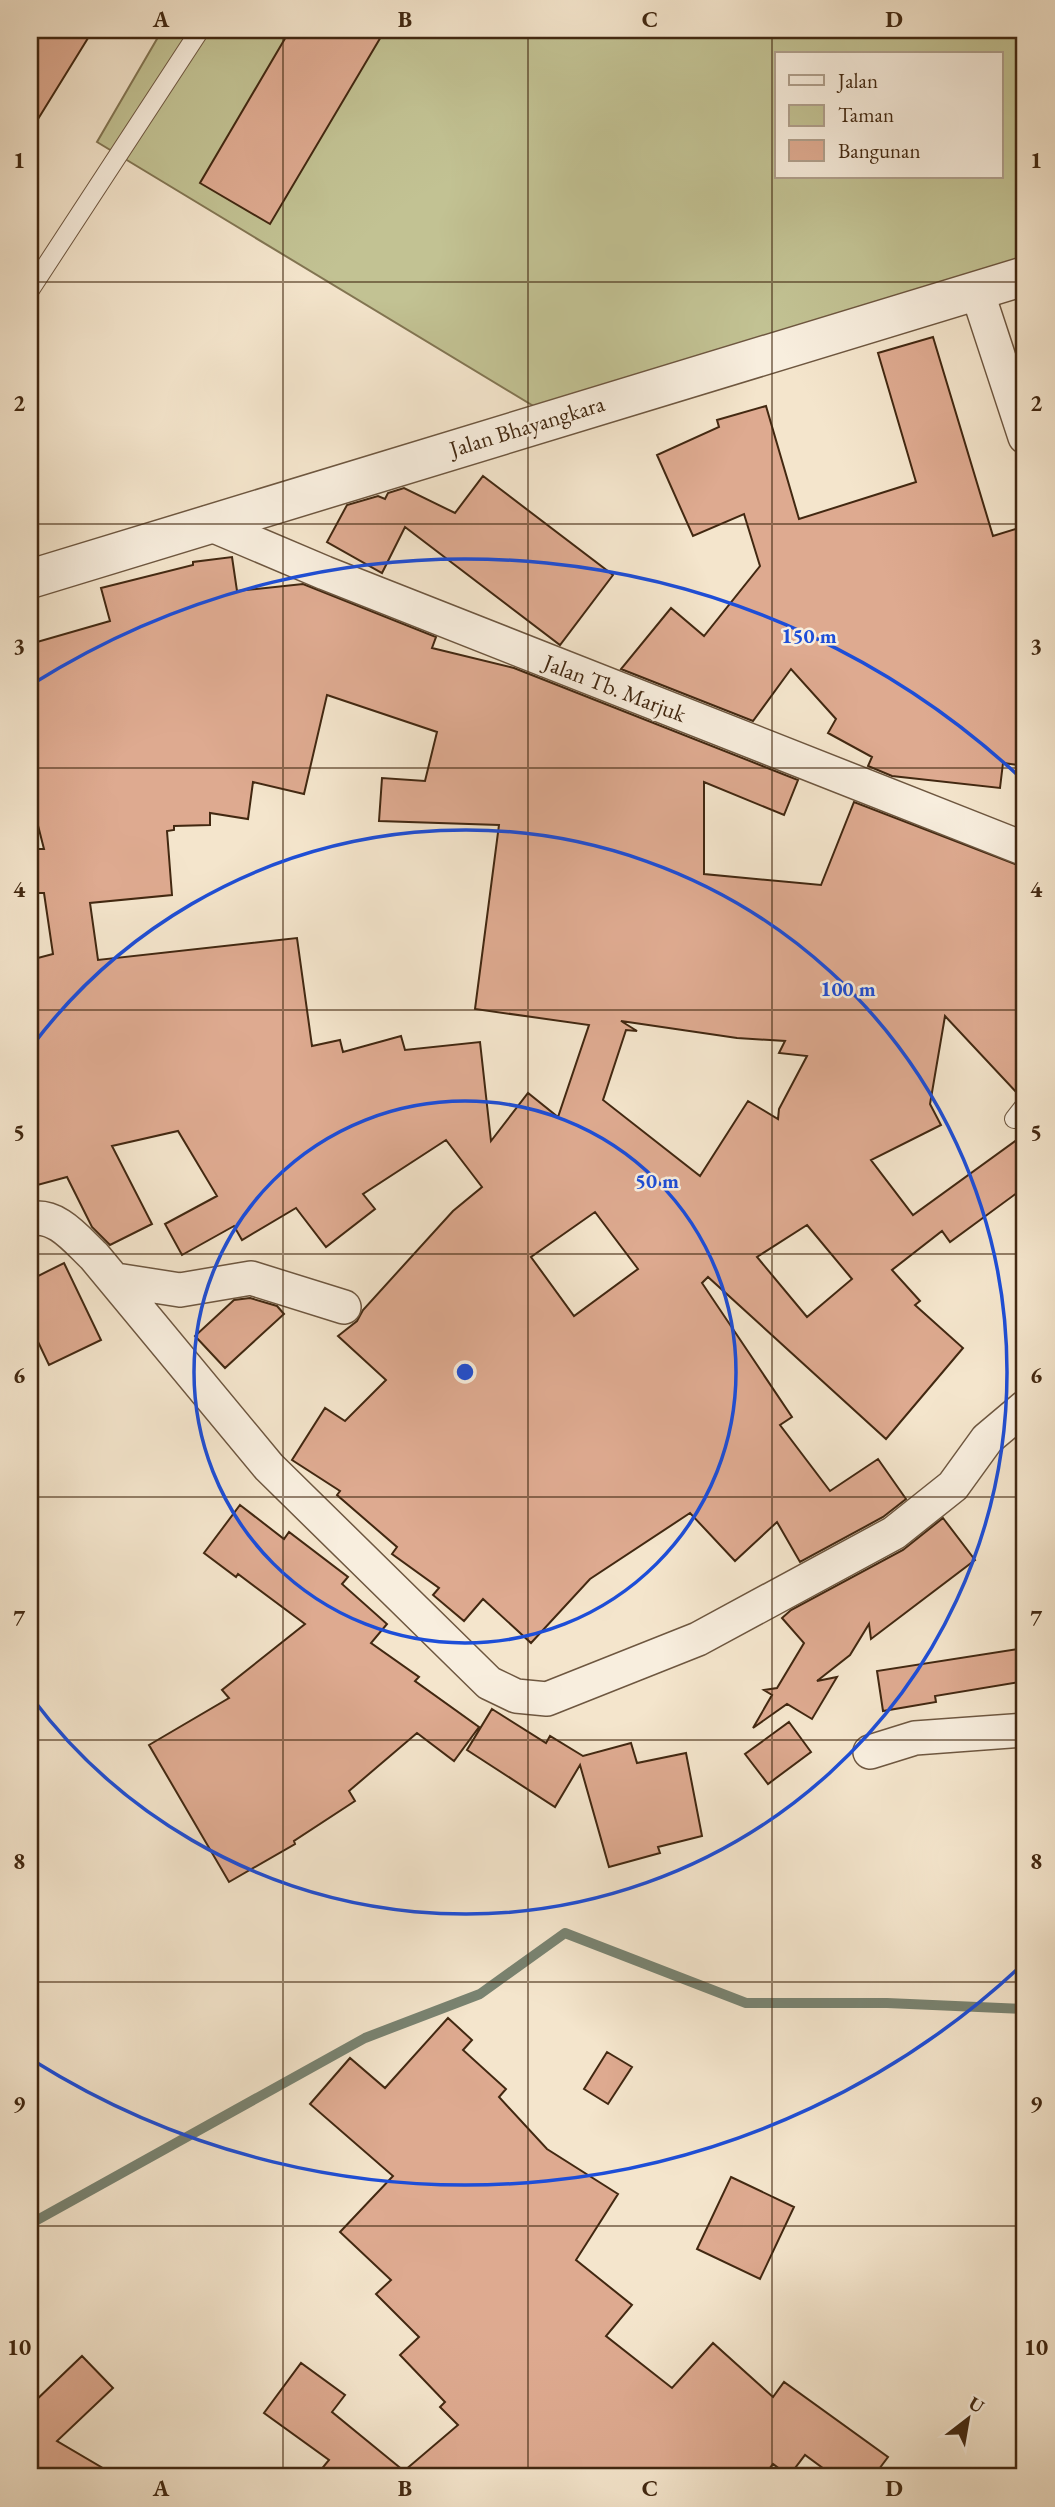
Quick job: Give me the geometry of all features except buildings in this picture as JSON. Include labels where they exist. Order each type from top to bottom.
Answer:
[{"type":"street","name":"Jalan Bhayangkara","points":[[30,579],[206,523],[1025,275]]},
{"type":"street","points":[[977,291],[1025,437]]},
{"type":"street","name":"Jalan Tb. Marjuk","points":[[206,523],[325,573],[1025,849]]},
{"type":"street","points":[[30,1219],[40,1216],[61,1225],[116,1280],[269,1467],[489,1683],[516,1696],[547,1699],[698,1639],[894,1532],[953,1486],[987,1439],[1025,1407]]},
{"type":"street","points":[[116,1280],[180,1290],[251,1278],[344,1307]]},
{"type":"street","points":[[870,1752],[915,1738],[1025,1730]]},
{"type":"lane","points":[[30,290],[200,30]]},
{"type":"green space","points":[[158,30],[1025,30],[1025,261],[550,416],[97,142],[161,32]]},
{"type":"waterway","points":[[30,2224],[365,2038],[480,1994],[565,1933],[746,2003],[887,2003],[1025,2009]]}]
